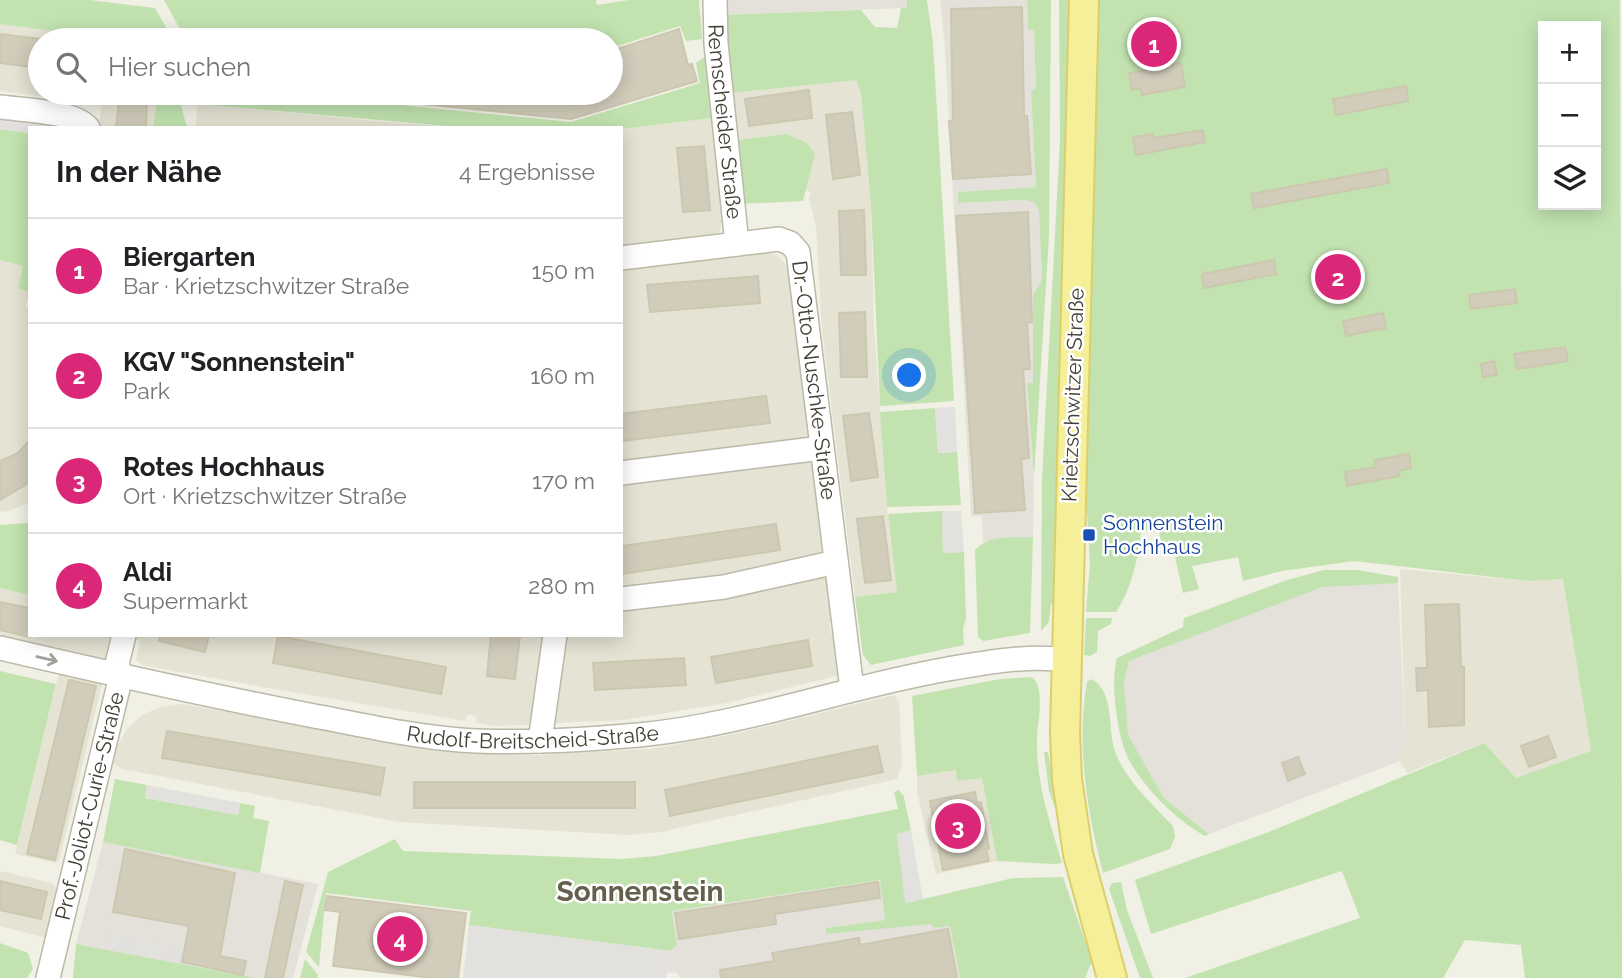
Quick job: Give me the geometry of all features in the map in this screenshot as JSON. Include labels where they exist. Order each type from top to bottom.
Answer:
[{"type":"main road","name":"Krietzschwitzer Straße","points":[[1084,0],[1067,660],[1067,779],[1078,854],[1110,966],[1127,978]]},
{"type":"street","name":"Remscheider Straße","points":[[715,0],[716,44],[737,244]]},
{"type":"street","points":[[0,107],[69,117],[86,126]]},
{"type":"street","name":"Dr.-Otto-Nuschke-Straße","points":[[623,258],[779,239],[790,243],[798,251],[852,689]]},
{"type":"street","points":[[623,473],[821,448]]},
{"type":"street","points":[[623,598],[724,587],[836,562]]},
{"type":"street","name":"Prof.-Joliot-Curie-Straße","points":[[48,978],[121,676],[117,664],[124,637]]},
{"type":"street","points":[[540,741],[555,637]]},
{"type":"street","name":"Rudolf-Breitscheid-Straße","points":[[0,648],[121,676],[408,734],[461,740],[540,741],[641,735],[718,723],[902,677],[1023,657],[1067,660]]},
{"type":"shaded area","points":[[722,0],[907,0],[907,8],[723,15]]},
{"type":"shaded area","points":[[940,0],[1027,0],[1028,29],[1034,31],[1036,88],[1031,93],[1036,187],[959,192],[959,203],[1026,200],[1035,203],[1039,211],[1042,280],[1033,295],[1033,383],[1027,383],[1034,477],[1033,537],[983,542],[982,516],[971,516],[945,48]]},
{"type":"shaded area","points":[[0,24],[30,28],[28,28],[28,95],[0,91]]},
{"type":"shaded area","points":[[856,79],[861,92],[871,205],[874,327],[887,507],[897,592],[855,597],[822,329],[816,227],[809,198],[811,192],[805,190],[815,154],[807,143],[787,134],[736,140],[730,93]]},
{"type":"shaded area","points":[[101,105],[156,105],[153,126],[99,126]]},
{"type":"shaded area","points":[[197,105],[207,105],[441,126],[196,126]]},
{"type":"shaded area","points":[[0,115],[60,125],[28,126],[28,133],[0,129]]},
{"type":"shaded area","points":[[713,118],[722,221],[719,232],[713,238],[623,247],[623,129]]},
{"type":"shaded area","points":[[757,252],[777,255],[790,269],[811,431],[805,439],[808,461],[818,469],[827,551],[819,556],[822,574],[830,579],[836,621],[829,622],[831,634],[838,637],[840,675],[727,703],[625,720],[556,723],[554,716],[536,714],[527,725],[494,726],[476,723],[476,716],[468,714],[465,721],[142,665],[136,660],[140,641],[129,637],[623,637],[623,269]]},
{"type":"shaded area","points":[[0,260],[23,266],[19,288],[28,292],[25,307],[28,308],[28,504],[5,512],[0,511]]},
{"type":"shaded area","points":[[955,407],[957,452],[938,453],[935,408]]},
{"type":"shaded area","points":[[942,511],[961,511],[964,552],[943,553]]},
{"type":"shaded area","points":[[1400,569],[1528,581],[1563,579],[1591,751],[1516,778],[1483,743],[1407,773],[1400,761],[1405,737]]},
{"type":"shaded area","points":[[1398,583],[1405,738],[1400,761],[1209,834],[1164,798],[1127,735],[1124,684],[1129,661],[1322,587]]},
{"type":"shaded area","points":[[0,588],[28,594],[28,637],[118,637],[110,663],[0,637]]},
{"type":"shaded area","points":[[60,669],[100,679],[102,684],[59,861],[56,863],[15,854]]},
{"type":"shaded area","points":[[894,695],[899,701],[902,764],[897,779],[660,832],[629,835],[400,822],[122,769],[113,763],[113,754],[127,729],[142,715],[160,707],[183,704],[457,753],[535,755],[651,749],[739,733]]},
{"type":"shaded area","points":[[956,770],[982,778],[997,861],[936,874],[917,792],[917,776]]},
{"type":"shaded area","points":[[147,785],[240,803],[238,815],[145,798]]},
{"type":"shaded area","points":[[911,830],[923,899],[905,903],[897,834]]},
{"type":"shaded area","points":[[103,842],[318,884],[293,978],[255,978],[76,944]]},
{"type":"shaded area","points":[[0,871],[52,883],[57,889],[47,938],[0,926]]},
{"type":"shaded area","points":[[880,880],[885,920],[826,928],[932,924],[934,928],[950,926],[960,978],[680,978],[676,972],[667,973],[670,951],[677,946],[672,911]]},
{"type":"shaded area","points":[[469,925],[670,951],[666,978],[463,978]]},
{"type":"shaded area","points":[[107,934],[184,949],[182,962],[104,947]]},
{"type":"green space","points":[[0,0],[90,0],[155,8],[166,28],[30,28],[0,24]]},
{"type":"green space","points":[[164,0],[596,0],[597,5],[629,0],[699,0],[702,39],[686,41],[680,26],[623,44],[623,28],[179,28]]},
{"type":"green space","points":[[907,0],[927,0],[933,43],[954,401],[880,406],[871,205],[861,93],[856,80],[730,93],[723,15],[861,10],[875,27],[897,28],[901,8],[907,7]]},
{"type":"green space","points":[[1027,0],[1051,0],[1049,237],[1034,477],[1027,383],[1033,383],[1033,295],[1042,280],[1039,211],[1035,203],[1026,200],[958,203],[958,192],[1036,187],[1031,92],[1036,88],[1034,31],[1028,29]]},
{"type":"green space","points":[[1059,0],[1075,0],[1056,604],[1051,604],[1049,622],[1041,631],[1042,478],[1060,139]]},
{"type":"green space","points":[[1096,0],[1620,0],[1622,978],[1525,978],[1521,945],[1465,940],[1443,978],[1185,978],[1360,918],[1342,871],[1151,934],[1135,880],[1269,832],[1484,743],[1516,778],[1591,751],[1563,579],[1528,581],[1354,561],[1282,571],[1243,581],[1238,557],[1192,566],[1199,589],[1183,593],[1174,552],[1163,550],[1159,532],[1141,531],[1133,573],[1116,612],[1086,612],[1090,564],[1086,497],[1081,488]]},
{"type":"green space","points":[[706,56],[713,118],[623,129],[623,126],[447,126],[208,105],[400,105],[571,122],[700,83],[696,63]]},
{"type":"green space","points":[[156,105],[181,105],[186,126],[153,126]]},
{"type":"green space","points":[[0,129],[28,133],[28,292],[18,288],[23,266],[0,260]]},
{"type":"green space","points":[[787,134],[807,143],[815,154],[803,201],[740,204],[736,140]]},
{"type":"green space","points":[[935,408],[938,453],[957,452],[961,505],[887,507],[880,412]]},
{"type":"green space","points":[[942,511],[943,553],[964,552],[964,645],[871,665],[863,655],[855,597],[897,592],[888,514]]},
{"type":"green space","points":[[28,523],[28,595],[0,588],[0,525]]},
{"type":"green space","points":[[1033,537],[1030,633],[983,641],[978,637],[975,550],[995,539]]},
{"type":"green space","points":[[1324,570],[1357,570],[1398,577],[1398,583],[1322,587],[1129,661],[1124,684],[1128,735],[1164,798],[1209,834],[1205,836],[1162,803],[1129,760],[1121,738],[1116,709],[1114,681],[1117,658],[1183,627],[1184,618],[1287,580]]},
{"type":"green space","points":[[1086,618],[1112,618],[1111,624],[1098,631],[1097,652],[1090,656],[1084,655]]},
{"type":"green space","points":[[0,671],[56,684],[17,845],[0,840]]},
{"type":"green space","points":[[1032,677],[1040,698],[1037,740],[1039,772],[1062,863],[1055,864],[997,861],[982,778],[957,781],[956,770],[917,776],[912,696],[1000,679]]},
{"type":"green space","points":[[1091,679],[1098,684],[1107,700],[1112,739],[1118,759],[1139,790],[1173,826],[1175,837],[1170,849],[1103,873],[1092,826],[1083,754],[1084,706],[1087,682]]},
{"type":"green space","points":[[1044,752],[1048,752],[1060,822],[1049,791]]},
{"type":"green space","points":[[115,779],[147,785],[145,798],[238,815],[240,803],[255,806],[253,818],[269,821],[260,873],[103,842]]},
{"type":"green space","points":[[899,790],[904,797],[911,830],[897,835],[906,903],[1013,878],[1063,877],[1092,961],[1085,978],[960,978],[950,926],[934,928],[931,924],[826,934],[826,928],[885,920],[880,880],[672,911],[677,946],[670,951],[469,925],[471,911],[326,893],[319,967],[306,952],[328,872],[395,839],[403,851],[622,859],[656,856],[898,809],[894,792]]},
{"type":"green space","points":[[1121,882],[1127,910],[1153,978],[1140,978],[1109,889],[1112,883]]},
{"type":"green space","points":[[0,943],[28,953],[33,969],[27,978],[0,978]]},
{"type":"green space","points":[[76,944],[255,978],[73,978]]},
{"type":"green space","points":[[305,959],[318,975],[317,978],[300,978]]},
{"type":"building","points":[[1022,7],[1024,116],[1027,116],[1031,174],[953,179],[949,121],[953,121],[951,9]]},
{"type":"building","points":[[679,29],[688,65],[692,64],[697,81],[623,103],[623,47]]},
{"type":"building","points":[[0,34],[28,38],[28,66],[0,63]]},
{"type":"building","points":[[1181,63],[1185,87],[1142,95],[1140,88],[1132,90],[1129,73]]},
{"type":"building","points":[[1406,86],[1408,101],[1336,115],[1333,99]]},
{"type":"building","points":[[809,90],[812,118],[749,126],[745,99]]},
{"type":"building","points":[[119,105],[147,105],[146,126],[116,126]]},
{"type":"building","points":[[433,105],[617,105],[571,119]]},
{"type":"building","points":[[852,112],[860,175],[833,179],[826,115]]},
{"type":"building","points":[[1203,130],[1205,142],[1136,155],[1133,137],[1153,134],[1154,138]]},
{"type":"building","points":[[704,146],[710,210],[683,212],[677,148]]},
{"type":"building","points":[[1387,169],[1389,183],[1254,208],[1251,194]]},
{"type":"building","points":[[864,210],[866,275],[841,275],[839,211]]},
{"type":"building","points":[[1028,212],[1032,322],[1027,323],[1030,369],[1023,369],[1029,458],[1021,459],[1025,510],[975,513],[956,216]]},
{"type":"building","points":[[1274,260],[1276,274],[1204,288],[1202,274]]},
{"type":"building","points":[[758,276],[760,303],[650,312],[647,285]]},
{"type":"building","points":[[1515,289],[1517,303],[1471,309],[1469,295]]},
{"type":"building","points":[[865,312],[867,377],[841,377],[839,313]]},
{"type":"building","points":[[1383,313],[1386,328],[1346,336],[1343,321]]},
{"type":"building","points":[[1565,347],[1568,361],[1517,369],[1514,354]]},
{"type":"building","points":[[1494,361],[1497,375],[1483,377],[1481,364]]},
{"type":"building","points":[[766,396],[770,423],[623,441],[623,414]]},
{"type":"building","points":[[869,413],[878,477],[851,481],[843,416]]},
{"type":"building","points":[[28,442],[28,483],[0,500],[0,461],[18,453]]},
{"type":"building","points":[[1409,454],[1411,468],[1398,471],[1399,476],[1347,486],[1345,472],[1376,467],[1375,460]]},
{"type":"building","points":[[883,516],[891,580],[865,583],[857,519]]},
{"type":"building","points":[[776,524],[780,550],[623,574],[623,546]]},
{"type":"building","points":[[0,602],[28,608],[28,637],[0,630]]},
{"type":"building","points":[[1459,604],[1461,667],[1464,667],[1464,725],[1429,727],[1428,690],[1417,691],[1416,668],[1427,668],[1425,605]]},
{"type":"building","points":[[160,637],[209,637],[205,652],[159,641]]},
{"type":"building","points":[[278,637],[283,637],[446,667],[441,694],[273,663]]},
{"type":"building","points":[[491,637],[520,637],[515,679],[487,676]]},
{"type":"building","points":[[808,640],[812,666],[716,683],[711,657]]},
{"type":"building","points":[[684,658],[686,685],[595,690],[593,663]]},
{"type":"building","points":[[69,680],[96,686],[55,860],[27,854]]},
{"type":"building","points":[[167,731],[385,768],[380,795],[162,758]]},
{"type":"building","points":[[1548,736],[1556,757],[1529,767],[1521,746]]},
{"type":"building","points":[[877,746],[883,772],[670,816],[665,790]]},
{"type":"building","points":[[1298,757],[1305,774],[1288,781],[1282,763]]},
{"type":"building","points":[[414,782],[635,782],[635,808],[414,808]]},
{"type":"building","points":[[975,792],[977,803],[981,802],[989,861],[943,870],[930,801]]},
{"type":"building","points":[[125,849],[235,873],[220,956],[246,961],[243,975],[182,962],[189,926],[113,912]]},
{"type":"building","points":[[0,881],[47,892],[41,919],[0,910]]},
{"type":"building","points":[[285,881],[303,885],[283,978],[265,978]]},
{"type":"building","points":[[878,882],[880,898],[775,914],[776,924],[679,939],[675,913]]},
{"type":"building","points":[[327,896],[466,913],[458,978],[432,978],[333,966],[340,912],[325,910]]},
{"type":"building","points":[[948,929],[957,978],[721,978],[720,970],[774,961],[772,953],[859,938],[860,945]]},
{"type":"place","name":"Biergarten","points":[[1154,44]]},
{"type":"place","name":"KGV \"Sonnenstein\"","points":[[1338,277]]},
{"type":"place","name":"Sonnenstein Hochhaus","points":[[1089,535]]},
{"type":"place","name":"Rotes Hochhaus","points":[[958,826]]},
{"type":"place","name":"Aldi","points":[[400,939]]},
{"type":"district","name":"Sonnenstein","points":[[640,891]]}]
